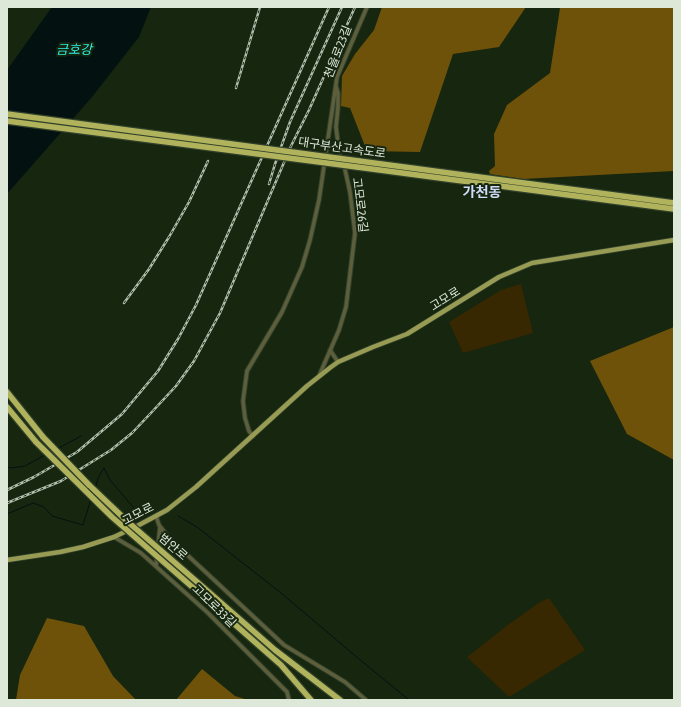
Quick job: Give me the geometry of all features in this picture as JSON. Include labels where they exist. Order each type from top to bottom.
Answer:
[{"type":"highway","name":"대구부산고속도로","points":[[7,114],[446,176],[674,203]]},
{"type":"highway","name":"대구부산고속도로","points":[[7,121],[358,164]]},
{"type":"highway","name":"대구부산고속도로","points":[[497,182],[674,209]]},
{"type":"highway","name":"범안로","points":[[8,393],[43,437],[119,514],[275,650],[340,700]]},
{"type":"highway","name":"범안로","points":[[7,407],[36,442],[112,517],[281,665],[312,700]]},
{"type":"main road","name":"고모로","points":[[7,560],[83,547],[114,537],[167,510],[196,487],[254,436],[319,376],[338,362],[407,334],[499,277],[532,263],[674,240]]},
{"type":"street","name":"천을로23길","points":[[254,436],[249,431],[245,418],[243,401],[247,371],[282,312],[302,267],[319,200],[328,128],[337,77],[367,7]]},
{"type":"street","name":"고모로26길","points":[[319,376],[339,330],[346,307],[355,233],[344,165],[340,161],[338,151],[336,127],[338,93],[335,85]]},
{"type":"street","points":[[330,350],[338,362]]},
{"type":"street","points":[[156,516],[160,525],[173,543],[284,645],[345,682],[366,700]]},
{"type":"street","points":[[156,566],[160,525]]},
{"type":"street","name":"고모로33길","points":[[114,537],[141,553],[156,566],[239,644],[287,692],[289,700]]},
{"type":"street","points":[[158,545],[164,542],[173,543]]},
{"type":"shaded area","points":[[382,7],[526,7],[499,47],[453,54],[420,152],[367,151],[350,108],[341,106],[342,76],[355,54],[374,30]]},
{"type":"shaded area","points":[[551,7],[674,7],[674,171],[523,179],[490,174],[489,171],[495,166],[494,134],[507,105],[550,73],[560,8]]},
{"type":"shaded area","points":[[521,284],[533,333],[463,353],[449,322],[501,290]]},
{"type":"shaded area","points":[[674,327],[674,460],[627,434],[590,361]]},
{"type":"shaded area","points":[[549,598],[585,650],[509,697],[467,657],[509,624],[540,602]]},
{"type":"shaded area","points":[[47,618],[84,626],[113,676],[136,700],[16,700],[20,675]]},
{"type":"shaded area","points":[[202,669],[235,696],[248,700],[176,700]]},
{"type":"water","name":"금호강","points":[[52,7],[151,7],[139,37],[92,97],[7,194],[7,70]]},
{"type":"waterway","points":[[57,449],[81,436]]},
{"type":"waterway","points":[[7,467],[11,468],[25,466],[45,455]]},
{"type":"waterway","points":[[104,468],[110,480],[139,514]]},
{"type":"waterway","points":[[95,488],[99,476],[104,468]]},
{"type":"waterway","points":[[7,514],[33,503],[44,507],[52,516],[83,525],[91,499]]},
{"type":"waterway","points":[[178,516],[197,527],[281,593],[409,700]]},
{"type":"railway","points":[[236,88],[260,7]]},
{"type":"railway","points":[[7,490],[34,477],[77,452],[122,414],[158,371],[178,339],[196,305],[329,7]]},
{"type":"railway","points":[[269,184],[290,122],[342,7]]},
{"type":"railway","points":[[7,503],[61,481],[111,450],[132,433],[150,414],[176,386],[194,361],[220,313],[291,146],[309,110],[355,7]]},
{"type":"railway","points":[[124,303],[149,269],[169,237],[189,202],[208,161]]},
{"type":"district","name":"가천동","points":[[482,193]]}]
